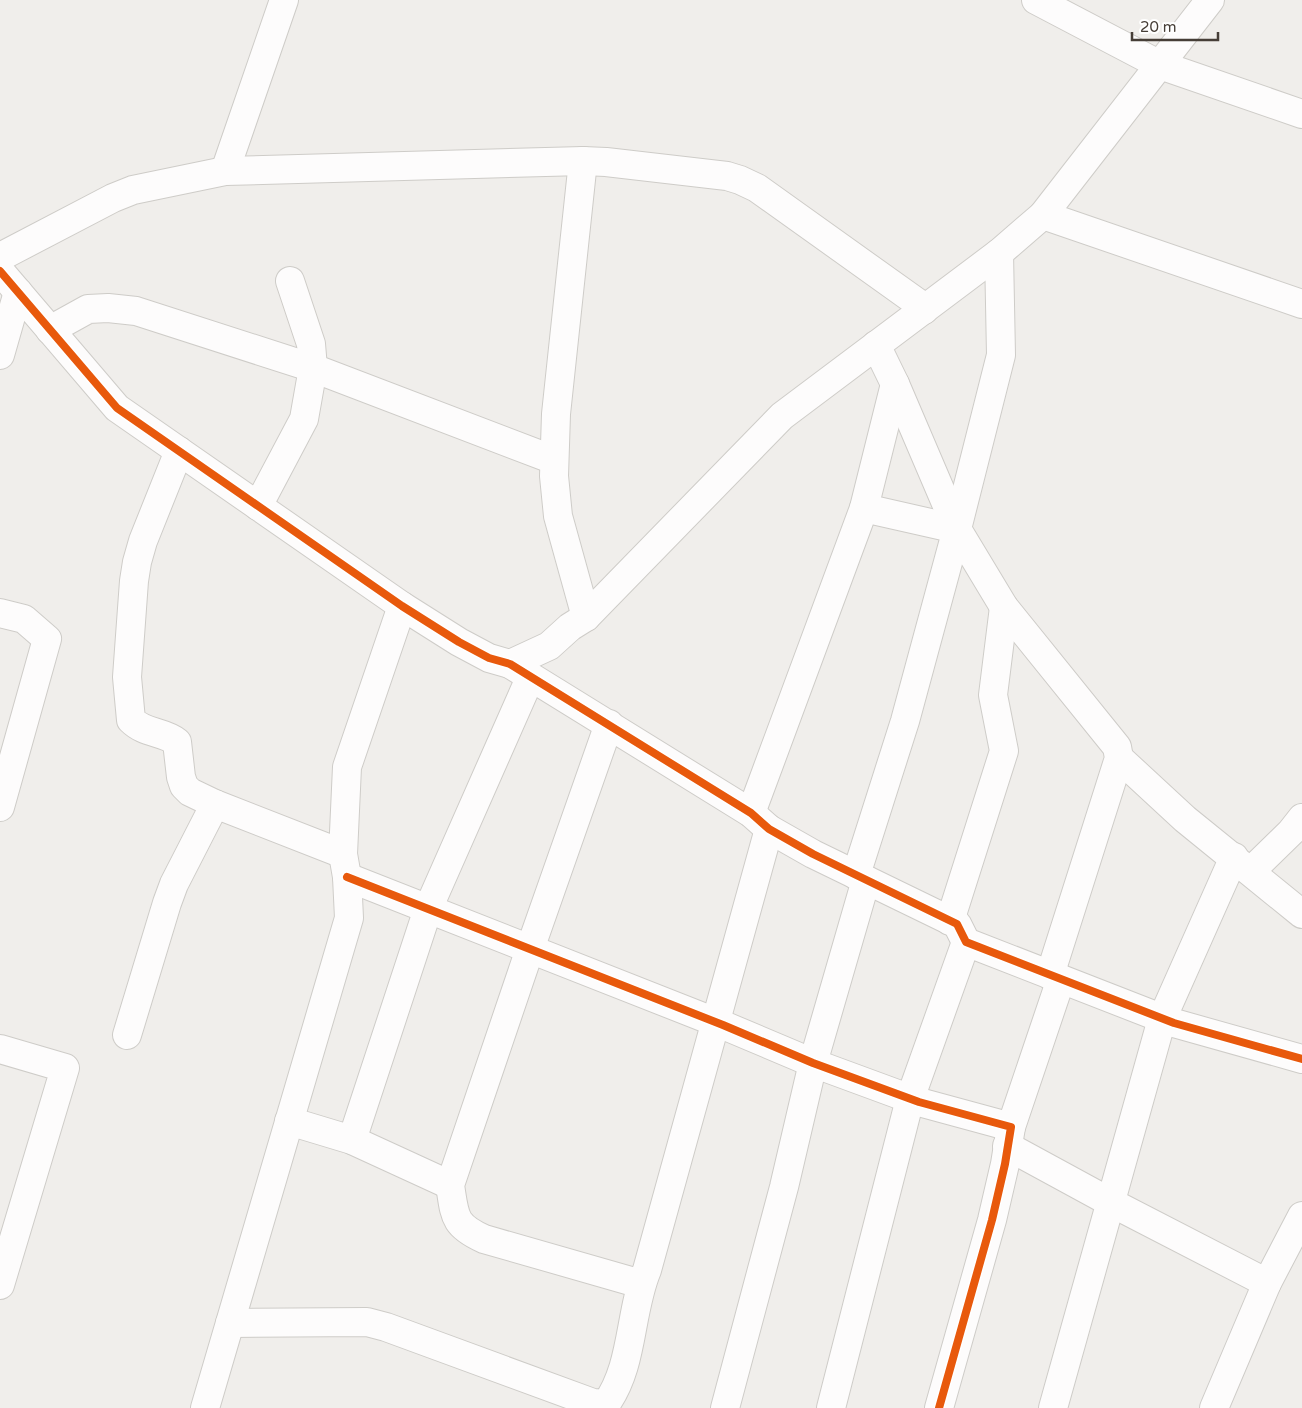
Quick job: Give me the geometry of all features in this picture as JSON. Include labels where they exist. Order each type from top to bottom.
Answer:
[{"type":"street","points":[[225,171],[284,0]]},
{"type":"street","points":[[1036,0],[1160,65],[1302,114]]},
{"type":"street","points":[[352,1140],[428,909],[520,671],[570,627],[586,617],[782,416],[1000,253],[1043,216],[1210,0]]},
{"type":"street","points":[[583,161],[556,414],[554,476],[558,516],[586,617]]},
{"type":"street","points":[[0,257],[113,198],[133,190],[225,171],[583,161],[606,162],[727,176],[740,180],[757,188],[773,199],[925,308],[924,310]]},
{"type":"street","points":[[1043,216],[1302,304]]},
{"type":"street","points":[[725,1408],[784,1186],[813,1063],[861,878],[956,529],[1001,355],[1000,253]]},
{"type":"street","points":[[0,272],[118,408],[402,606],[459,642],[489,658],[520,671],[609,724],[813,854],[958,931],[1056,977],[1162,1019],[1302,1060]]},
{"type":"street","points":[[258,506],[304,419],[313,368],[311,344],[290,281]]},
{"type":"street","points":[[0,355],[18,292]]},
{"type":"street","points":[[50,330],[88,309],[108,308],[136,311],[313,368],[554,460]]},
{"type":"street","points":[[876,346],[895,384],[956,529],[1004,607],[1117,747],[1119,758],[1009,1136],[1005,1164],[992,1220],[939,1408]]},
{"type":"street","points":[[230,1323],[367,1322],[386,1327],[593,1403],[606,1404],[615,1392],[622,1373],[640,1284],[647,1270],[716,1022],[760,821],[864,508],[895,384]]},
{"type":"street","points":[[179,451],[143,541],[137,562],[126,686],[131,720],[146,730],[172,738],[177,742],[181,777],[184,786],[190,792],[345,866],[428,909],[716,1022],[813,1063],[1009,1136],[1110,1202],[1267,1283]]},
{"type":"street","points":[[864,508],[956,529]]},
{"type":"street","points":[[205,1408],[349,918],[345,866],[347,767],[402,606]]},
{"type":"street","points":[[831,1408],[910,1099],[958,931],[1004,751],[992,695],[1004,607]]},
{"type":"street","points":[[0,612],[24,619],[47,640],[0,807]]},
{"type":"street","points":[[609,724],[450,1185],[455,1216],[467,1231],[484,1239],[640,1284]]},
{"type":"street","points":[[1119,758],[1185,819],[1302,914]]},
{"type":"street","points":[[127,1035],[174,884],[215,804]]},
{"type":"street","points":[[1053,1408],[1162,1019],[1242,864],[1291,832],[1302,818]]},
{"type":"street","points":[[0,1049],[65,1068],[0,1285]]},
{"type":"street","points":[[289,1121],[352,1140],[450,1185]]},
{"type":"street","points":[[1214,1408],[1267,1283],[1302,1216]]},
{"type":"cycle path","points":[[0,271],[117,408],[402,606],[459,642],[489,658],[510,664],[751,813],[769,829],[813,854],[957,924],[966,942],[1174,1023],[1302,1059]]},
{"type":"cycle path","points":[[347,877],[723,1025],[813,1063],[919,1102],[1011,1127],[1005,1164],[992,1220],[939,1408]]}]
